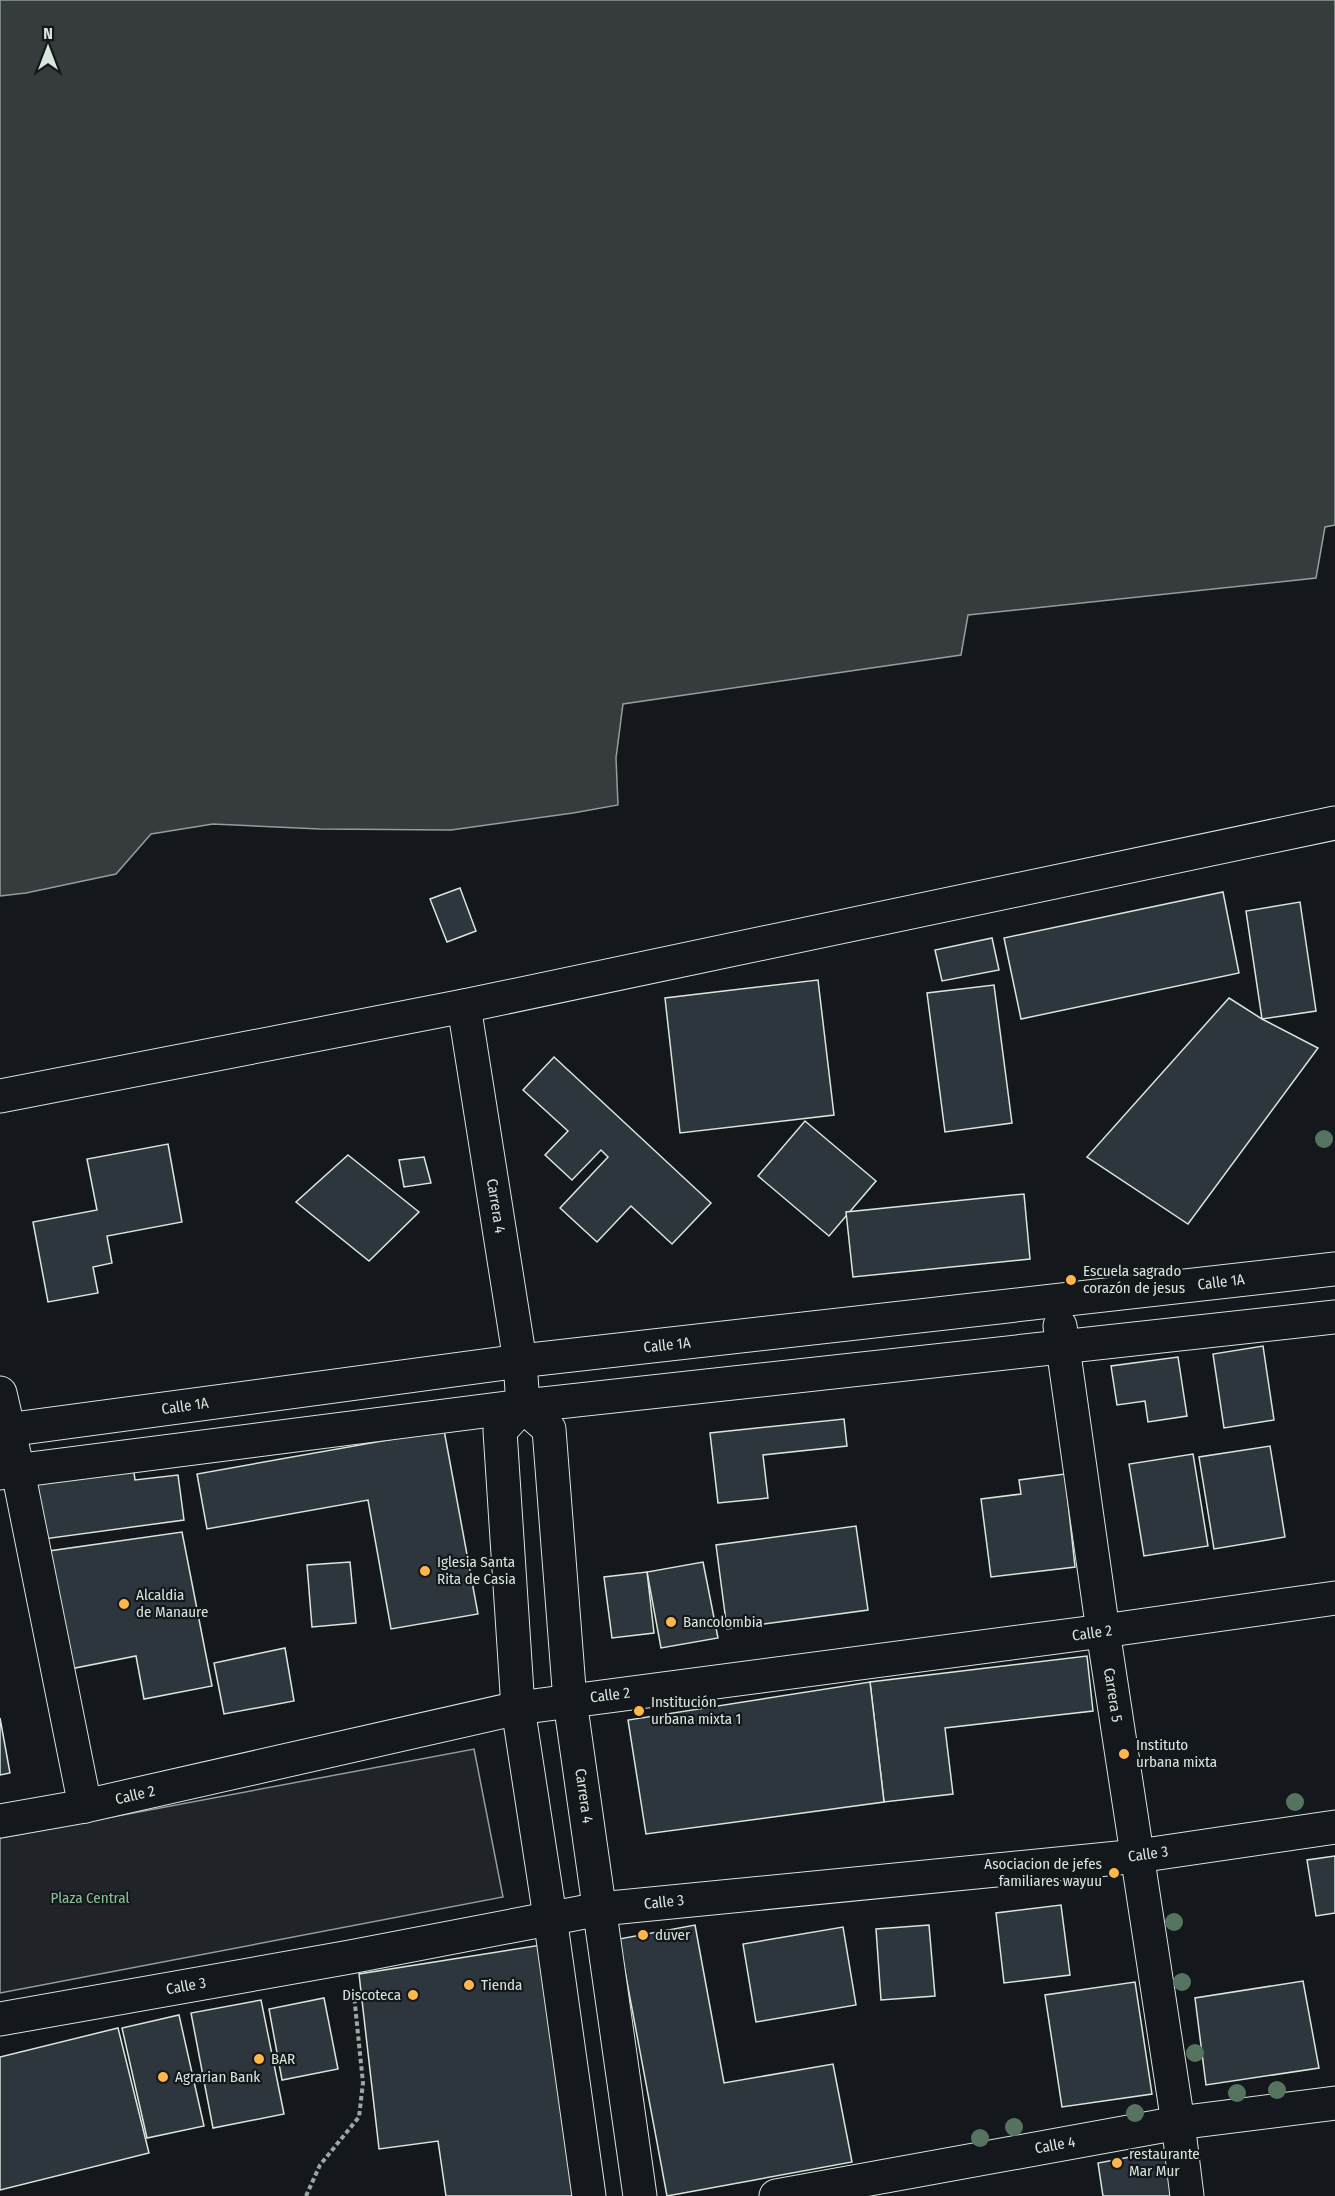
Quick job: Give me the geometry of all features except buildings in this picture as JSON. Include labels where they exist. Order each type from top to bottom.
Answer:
[{"type":"street","points":[[0,1096],[464,1006],[1335,824]]},
{"type":"street","name":"Carrera 4","points":[[464,1006],[520,1361],[523,1406],[549,1429],[570,1701],[640,2196]]},
{"type":"street","name":"Calle 1A","points":[[4,1430],[520,1361],[1335,1269]]},
{"type":"street","name":"Carrera 5","points":[[1055,1301],[1187,2196]]},
{"type":"street","points":[[9,1472],[523,1406],[1335,1317]]},
{"type":"street","points":[[0,1393],[9,1472],[85,1806]]},
{"type":"street","points":[[523,1406],[500,1431],[518,1708],[589,2196]]},
{"type":"street","name":"Calle 2","points":[[0,1821],[85,1806],[518,1708],[1335,1598]]},
{"type":"street","name":"Calle 3","points":[[0,2019],[350,1957],[600,1909],[1138,1856],[1335,1827]]},
{"type":"street","name":"Calle 4","points":[[776,2196],[1178,2123],[1335,2103]]},
{"type":"path","points":[[306,2196],[320,2165],[358,2117],[363,2083],[350,1957]]},
{"type":"green space","name":"Plaza Central","points":[[474,1749],[503,1897],[0,1993],[0,1838]]},
{"type":"shaded area","points":[[0,0],[1335,0],[1335,525],[1325,527],[1316,578],[968,615],[961,655],[623,704],[616,758],[618,805],[451,830],[320,829],[213,824],[151,834],[116,874],[26,893],[0,896]]},
{"type":"place","name":"Escuela sagrado corazón de jesus","points":[[1071,1280]]},
{"type":"place","name":"Iglesia Santa Rita de Casia","points":[[425,1571]]},
{"type":"place","name":"Alcaldia de Manaure","points":[[124,1604]]},
{"type":"place","name":"Bancolombia","points":[[671,1622]]},
{"type":"place","name":"Institución urbana mixta 1","points":[[639,1711]]},
{"type":"place","name":"Instituto urbana mixta","points":[[1124,1754]]},
{"type":"place","name":"Asociacion de jefes familiares wayuu","points":[[1114,1873]]},
{"type":"place","name":"duver","points":[[643,1935]]},
{"type":"place","name":"Tienda","points":[[469,1985]]},
{"type":"place","name":"Discoteca","points":[[413,1995]]},
{"type":"place","name":"BAR","points":[[259,2059]]},
{"type":"place","name":"Agrarian Bank","points":[[163,2077]]},
{"type":"place","name":"restaurante Mar Mur","points":[[1117,2163]]}]
